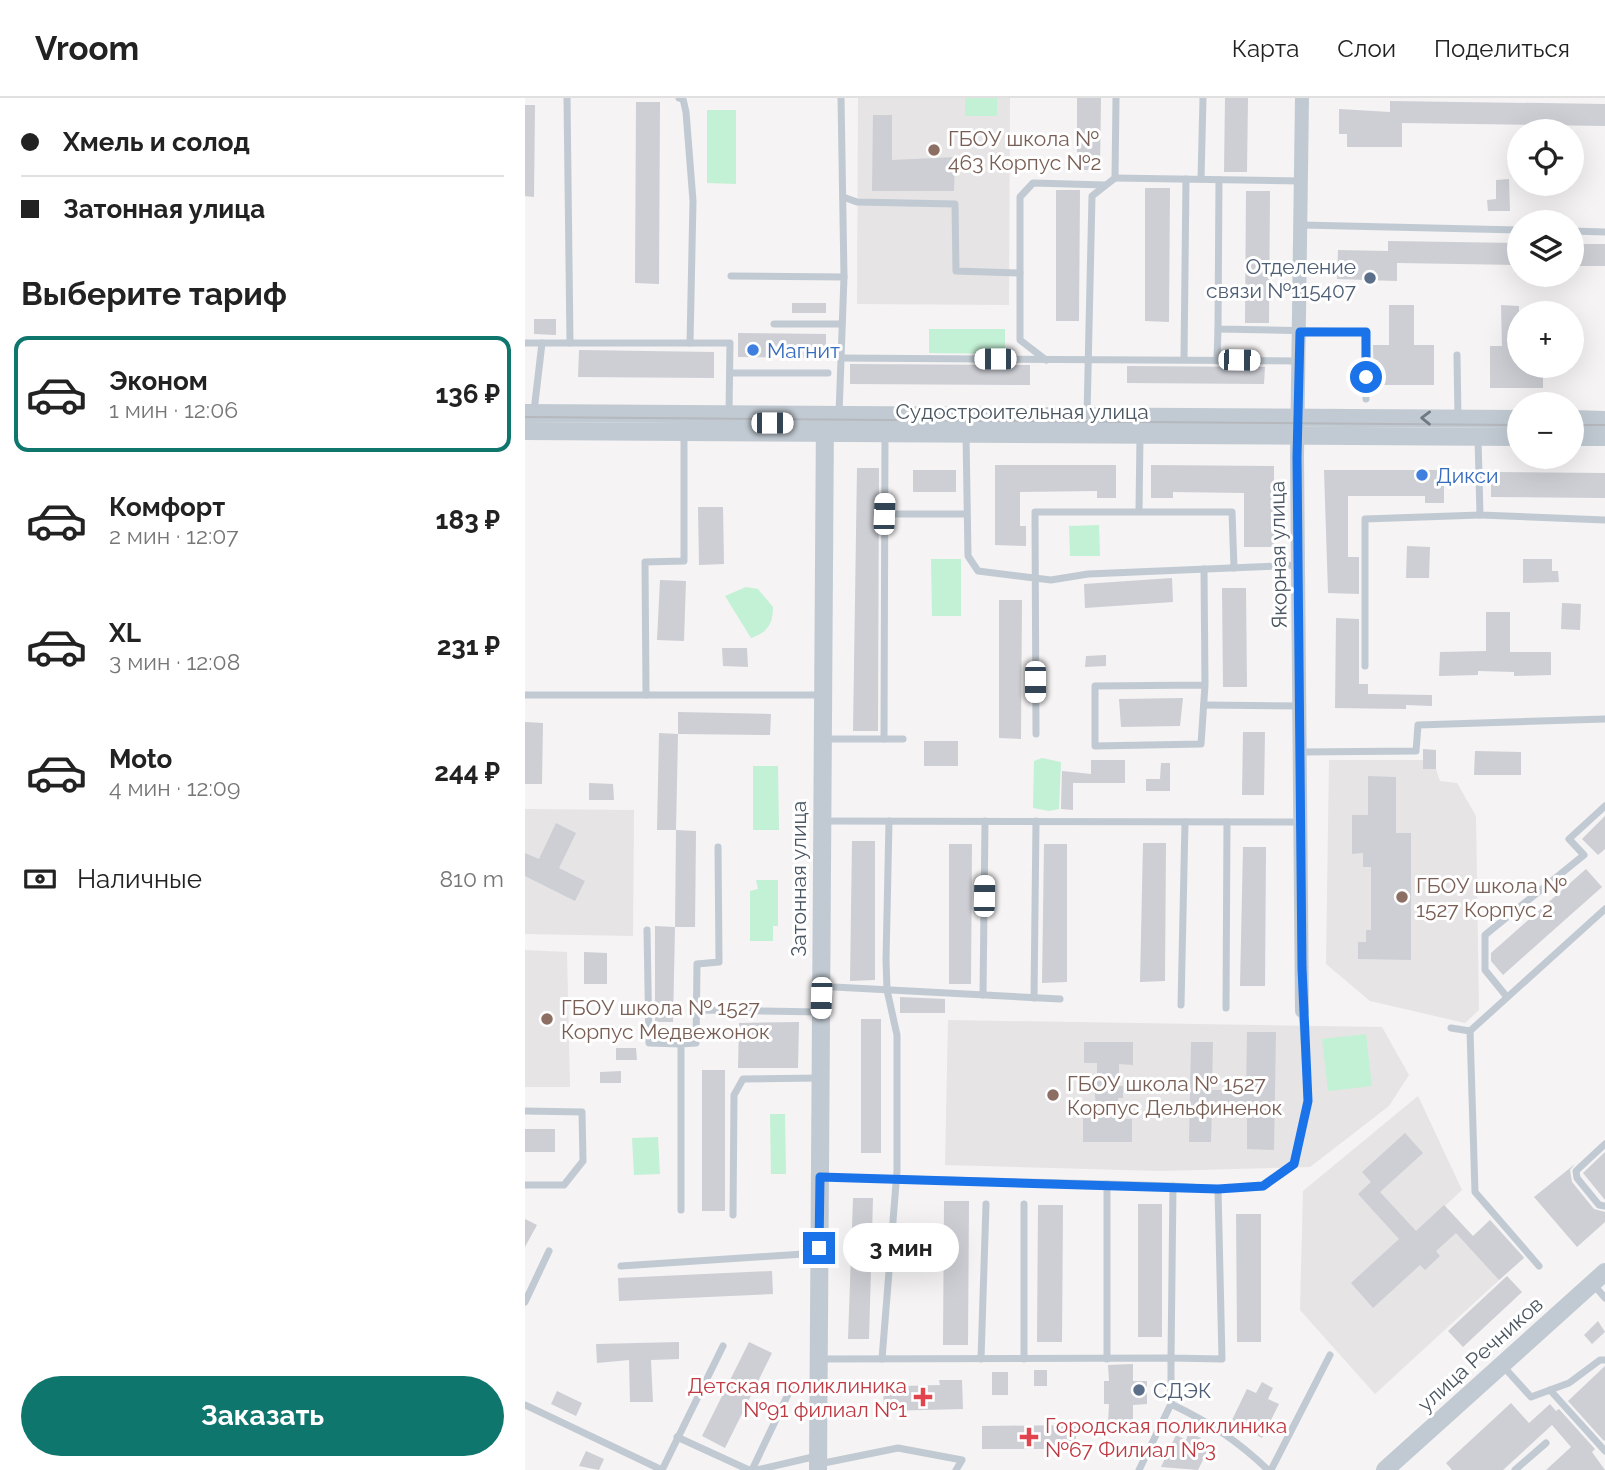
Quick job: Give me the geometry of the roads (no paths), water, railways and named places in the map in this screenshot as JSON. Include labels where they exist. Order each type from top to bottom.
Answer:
[{"type":"street","name":"Якорная улица","points":[[1302,98],[1297,427],[1302,752],[1302,1011]]},
{"type":"street","name":"Судостроительная улица","points":[[530,422],[729,414],[829,421],[1087,425],[1478,428],[1507,422]]},
{"type":"street","points":[[1584,419],[1605,420]]},
{"type":"street","name":"Судостроительная улица","points":[[530,422],[684,432],[829,421],[885,433],[966,433],[1087,425],[1140,435],[1297,427]]},
{"type":"street","name":"Затонная улица","points":[[818,1463],[822,695],[829,421]]},
{"type":"street","name":"Судостроительная улица","points":[[1478,428],[1507,434]]},
{"type":"street","points":[[1584,437],[1605,438]]},
{"type":"street","name":"улица Речников","points":[[1385,1470],[1599,1278]]},
{"type":"lane","points":[[567,98],[570,342]]},
{"type":"lane","points":[[679,98],[683,99],[685,112],[693,201],[690,343]]},
{"type":"lane","points":[[542,343],[530,422],[829,421],[841,358],[844,278],[841,98]]},
{"type":"lane","points":[[1115,178],[1116,98]]},
{"type":"lane","points":[[1201,179],[1203,98]]},
{"type":"lane","points":[[1087,425],[1092,196],[1115,178],[1301,181]]},
{"type":"lane","points":[[1184,359],[1186,179]]},
{"type":"lane","points":[[1217,359],[1219,180]]},
{"type":"lane","points":[[1046,360],[1020,340],[1020,197],[1033,183],[1106,185]]},
{"type":"lane","points":[[843,197],[857,202],[955,204],[956,271],[1020,273]]},
{"type":"lane","points":[[1301,225],[1507,230]]},
{"type":"lane","points":[[1584,231],[1605,232]]},
{"type":"lane","points":[[731,276],[844,278]]},
{"type":"lane","points":[[774,324],[841,324]]},
{"type":"lane","points":[[1218,329],[1366,332],[1366,399]]},
{"type":"lane","points":[[525,342],[730,343],[729,414]]},
{"type":"lane","points":[[1457,355],[1458,428]]},
{"type":"lane","points":[[841,358],[1300,361]]},
{"type":"lane","points":[[730,373],[828,373]]},
{"type":"lane","points":[[1478,428],[1480,515]]},
{"type":"lane","points":[[646,695],[645,562],[684,561],[684,432]]},
{"type":"lane","points":[[884,739],[885,433]]},
{"type":"lane","points":[[966,433],[968,556],[972,567],[978,571],[1051,580],[1088,574],[1299,565]]},
{"type":"lane","points":[[1139,511],[1140,435]]},
{"type":"lane","points":[[1036,734],[1035,512],[1232,512],[1234,568]]},
{"type":"lane","points":[[884,514],[966,513]]},
{"type":"lane","points":[[1365,666],[1365,519],[1480,515],[1605,520]]},
{"type":"lane","points":[[1204,569],[1205,685],[1201,744],[1095,746],[1095,686],[1205,685]]},
{"type":"lane","points":[[525,695],[822,695]]},
{"type":"lane","points":[[1204,705],[1301,706]]},
{"type":"lane","points":[[1302,752],[1416,751],[1418,726],[1605,719]]},
{"type":"lane","points":[[822,739],[904,739]]},
{"type":"lane","points":[[1507,997],[1485,970],[1485,935],[1584,855],[1569,839],[1605,806]]},
{"type":"lane","points":[[821,821],[1301,822]]},
{"type":"lane","points":[[882,1359],[896,1180],[897,1035],[887,990],[889,821]]},
{"type":"lane","points":[[983,995],[985,821]]},
{"type":"lane","points":[[1034,998],[1037,821]]},
{"type":"lane","points":[[1181,1005],[1185,822]]},
{"type":"lane","points":[[1226,1007],[1227,822]]},
{"type":"lane","points":[[647,930],[649,1043],[696,1043],[697,964],[719,962],[718,848]]},
{"type":"lane","points":[[1539,1266],[1475,1192],[1470,1031],[1605,909]]},
{"type":"lane","points":[[834,987],[1060,999]]},
{"type":"lane","points":[[697,1010],[820,1012]]},
{"type":"lane","points":[[820,1177],[1218,1189],[1263,1186],[1294,1164],[1308,1101],[1302,1011]]},
{"type":"lane","points":[[1451,1028],[1470,1031]]},
{"type":"lane","points":[[681,1044],[681,1210]]},
{"type":"lane","points":[[733,1216],[734,1095],[743,1079],[820,1078]]},
{"type":"lane","points":[[525,1111],[582,1112],[583,1161],[564,1185],[525,1185]]},
{"type":"lane","points":[[1605,1144],[1576,1171],[1577,1178],[1599,1205],[1605,1206]]},
{"type":"lane","points":[[1107,1184],[1107,1359]]},
{"type":"lane","points":[[1139,1470],[1171,1404],[1173,1186]]},
{"type":"lane","points":[[818,1359],[1222,1359],[1218,1189]]},
{"type":"lane","points":[[981,1359],[986,1204]]},
{"type":"lane","points":[[1024,1204],[1024,1359]]},
{"type":"lane","points":[[525,1302],[549,1251]]},
{"type":"lane","points":[[621,1266],[819,1253]]},
{"type":"lane","points":[[1599,1278],[1605,1298]]},
{"type":"lane","points":[[525,1405],[663,1469],[723,1346]]},
{"type":"lane","points":[[1171,1404],[1213,1424],[1237,1440],[1269,1470],[1330,1356]]},
{"type":"lane","points":[[1502,1365],[1531,1398],[1569,1383],[1600,1360],[1605,1360]]},
{"type":"lane","points":[[753,1470],[791,1388]]},
{"type":"lane","points":[[1550,1391],[1605,1451]]},
{"type":"lane","points":[[677,1437],[753,1470],[818,1463],[898,1448],[962,1460],[956,1470]]},
{"type":"lane","points":[[1515,1470],[1546,1443]]},
{"type":"tram line","points":[[525,417],[1507,425]]},
{"type":"tram line","points":[[1584,425],[1605,425]]},
{"type":"place","name":"ГБОУ школа № 463 Корпус №2","points":[[934,150]]},
{"type":"place","name":"Отделение связи №115407","points":[[1370,278]]},
{"type":"place","name":"Магнит","points":[[753,350]]},
{"type":"place","name":"Дикси","points":[[1422,475]]},
{"type":"place","name":"ГБОУ школа № 1527 Корпус 2","points":[[1402,897]]},
{"type":"place","name":"ГБОУ школа № 1527 Корпус Медвежонок","points":[[547,1019]]},
{"type":"place","name":"ГБОУ школа № 1527 Корпус Дельфиненок","points":[[1053,1095]]},
{"type":"place","name":"СДЭК","points":[[1139,1390]]},
{"type":"place","name":"Детская поликлиника №91 филиал №1","points":[[923,1397]]},
{"type":"place","name":"Городская поликлиника №67 Филиал №3","points":[[1029,1437]]}]
